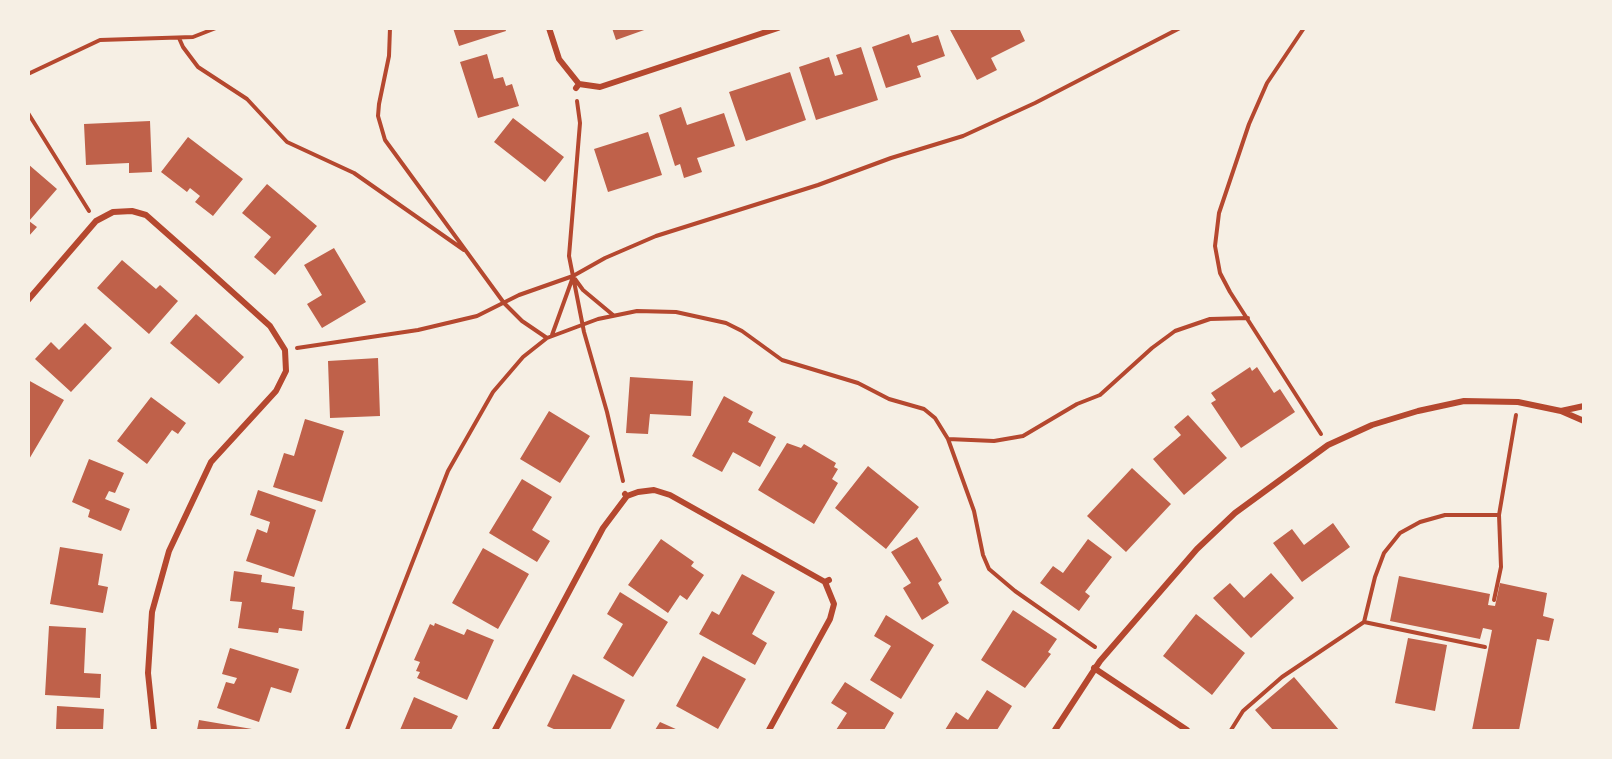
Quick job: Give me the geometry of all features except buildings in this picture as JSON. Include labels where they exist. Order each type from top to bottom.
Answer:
[{"type":"street","points":[[549,28],[559,59],[577,86],[600,87],[778,28]]},
{"type":"street","points":[[28,300],[96,221],[113,212],[132,211],[146,215],[270,326],[285,350],[286,371],[276,391],[211,462],[169,551],[151,622],[148,674],[154,730]]},
{"type":"street","points":[[1055,730],[1094,668],[1159,590],[1234,513],[1328,446],[1372,425],[1418,411],[1464,402],[1518,402],[1561,411],[1584,422]]},
{"type":"street","points":[[1561,411],[1584,406]]},
{"type":"street","points":[[495,730],[603,528],[626,495],[654,490],[670,495],[827,581],[834,604],[830,619],[769,730]]},
{"type":"street","points":[[1094,668],[1187,730]]},
{"type":"path","points":[[28,74],[91,44],[108,39],[179,38],[203,35],[216,28]]},
{"type":"path","points":[[390,28],[389,56],[379,104],[381,128],[393,154],[504,303],[522,321],[546,338]]},
{"type":"path","points":[[285,350],[447,325],[477,316],[573,276],[605,258],[656,237],[963,136],[1035,103],[1180,28]]},
{"type":"path","points":[[1304,28],[1286,51],[1260,100],[1219,213],[1215,246],[1220,273],[1328,446]]},
{"type":"path","points":[[179,38],[198,67],[247,99],[287,142],[354,173],[465,250]]},
{"type":"path","points":[[577,86],[580,123],[568,247],[582,324],[618,455],[626,495]]},
{"type":"path","points":[[28,113],[96,221]]},
{"type":"path","points":[[573,276],[583,290],[613,315]]},
{"type":"path","points":[[552,335],[573,276]]},
{"type":"path","points":[[347,730],[416,549],[458,453],[476,419],[504,378],[523,357],[552,335],[613,315],[657,310],[690,314],[726,323],[742,330],[782,360],[858,383],[889,399],[924,409],[935,417],[948,439],[974,511],[983,555],[989,569],[1015,591],[1105,655]]},
{"type":"path","points":[[948,439],[994,441],[1023,436],[1077,404],[1100,395],[1152,348],[1176,331],[1210,319],[1249,318]]},
{"type":"path","points":[[1494,600],[1501,567],[1499,515],[1518,402]]},
{"type":"path","points":[[1231,730],[1243,711],[1282,677],[1364,622],[1384,553],[1400,533],[1420,522],[1445,514],[1499,515]]},
{"type":"path","points":[[1364,622],[1485,647]]}]
